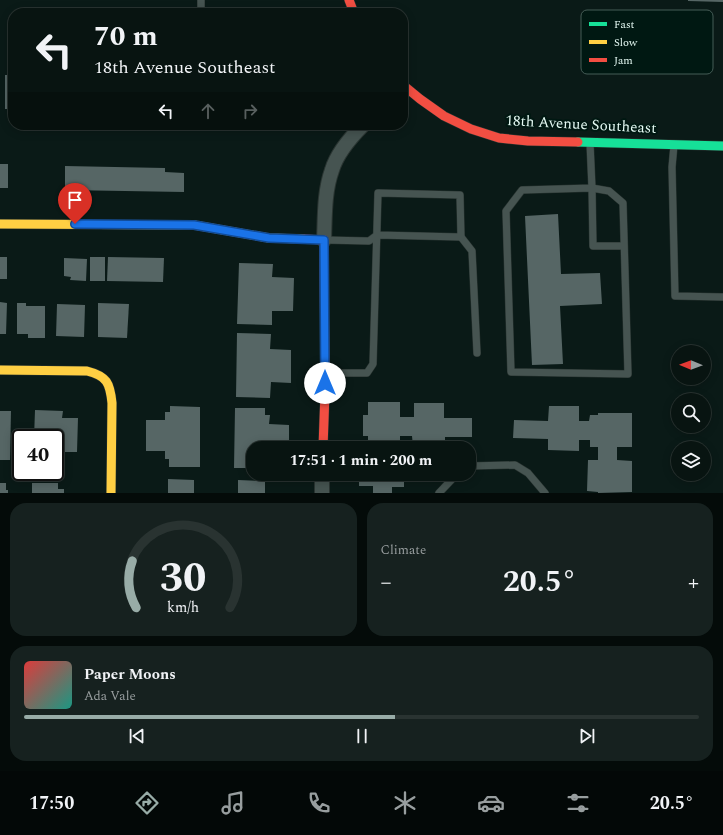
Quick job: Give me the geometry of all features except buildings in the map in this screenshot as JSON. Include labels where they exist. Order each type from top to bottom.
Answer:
[{"type":"street","name":"18th Avenue Southeast","points":[[408,89],[444,116],[471,129],[499,138],[528,141],[723,146]]},
{"type":"street","points":[[323,441],[325,373],[324,240],[326,195],[332,170],[342,150],[357,130]]},
{"type":"street","points":[[0,224],[194,225],[269,238],[324,240]]},
{"type":"street","points":[[0,370],[87,371],[100,375],[107,382],[111,391],[112,403],[111,493]]},
{"type":"street","points":[[322,481],[322,493]]},
{"type":"lane","points":[[590,143],[593,246],[624,246]]},
{"type":"lane","points":[[674,145],[672,167],[675,296],[723,297]]},
{"type":"lane","points":[[592,188],[609,191],[623,203],[628,374],[511,372],[506,211],[522,190],[592,188]]},
{"type":"lane","points":[[325,373],[367,372],[373,364],[378,193],[460,195],[461,237],[472,251],[477,353]]},
{"type":"lane","points":[[324,240],[369,241],[377,235],[461,237]]},
{"type":"lane","points":[[476,466],[515,465],[528,473],[545,493]]},
{"type":"lane","points":[[439,493],[450,481]]},
{"type":"traffic: fast","points":[[578,142],[723,146]]},
{"type":"traffic: slow","points":[[0,224],[194,225],[269,238],[304,239]]},
{"type":"traffic: slow","points":[[0,370],[87,371],[99,375],[106,381],[110,390],[112,403],[111,493]]},
{"type":"traffic: jam","points":[[349,0],[352,8]]},
{"type":"traffic: jam","points":[[408,89],[444,116],[471,129],[499,138],[528,141],[578,142]]},
{"type":"traffic: jam","points":[[304,239],[324,240],[325,392],[323,441]]},
{"type":"route","points":[[75,224],[194,225],[269,238],[324,240],[325,383]]}]
